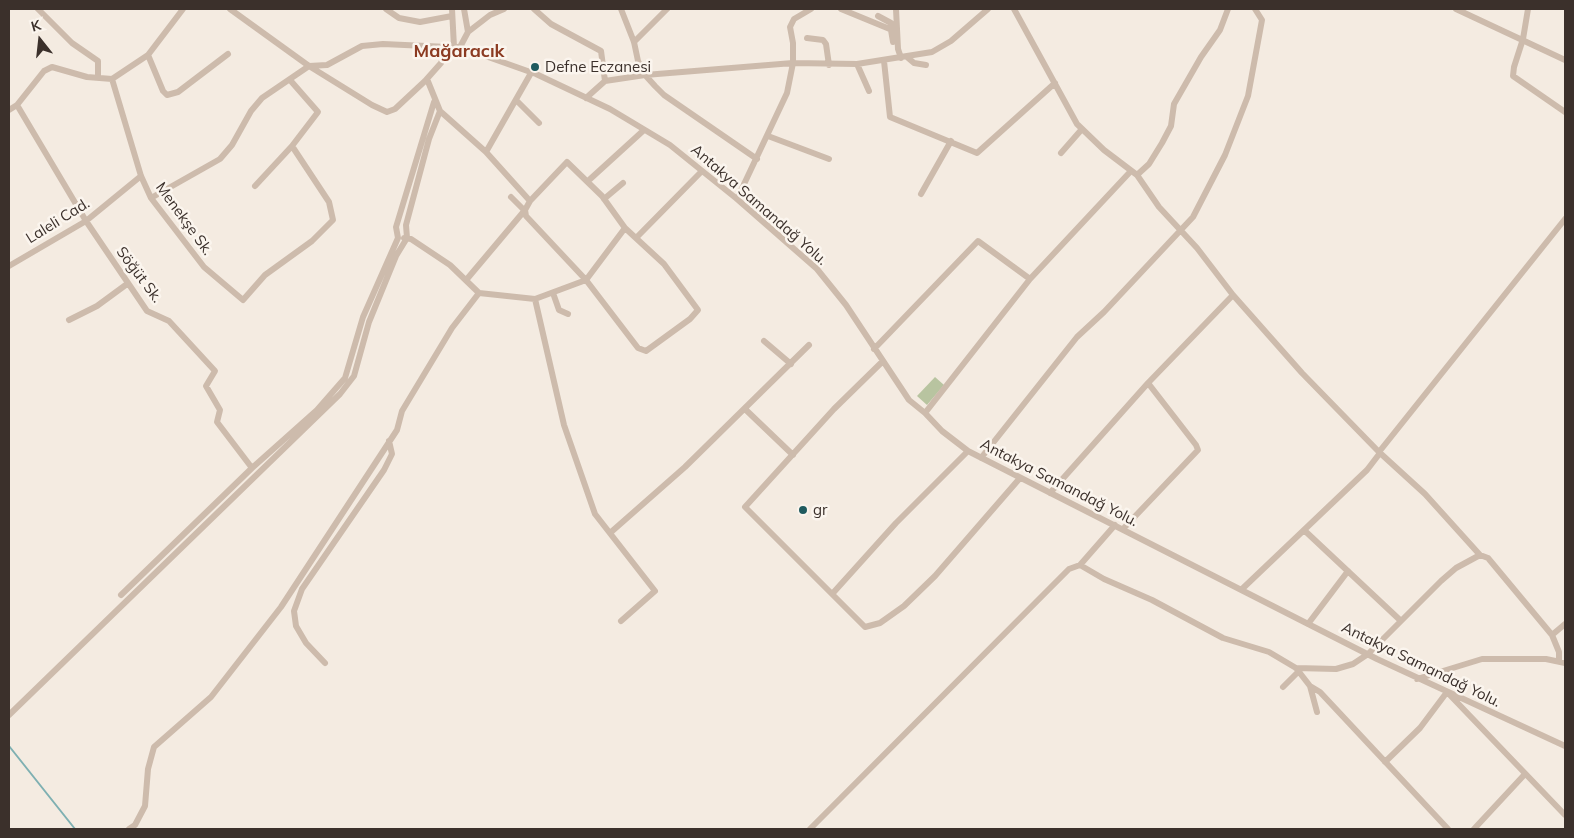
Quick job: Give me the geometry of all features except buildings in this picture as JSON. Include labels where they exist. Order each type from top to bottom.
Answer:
[{"type":"street","points":[[38,9],[72,43],[98,61],[98,78]]},
{"type":"street","points":[[9,110],[17,105],[44,71],[52,67],[86,77],[112,79],[148,54],[183,9]]},
{"type":"street","points":[[230,9],[309,66],[372,105],[387,112],[395,109],[427,79],[468,32],[490,15],[504,9]]},
{"type":"street","points":[[386,9],[399,18],[420,22],[452,12],[454,47]]},
{"type":"street","points":[[464,9],[468,32]]},
{"type":"street","points":[[534,9],[551,24],[601,51],[605,82]]},
{"type":"street","points":[[621,9],[634,42],[638,61],[645,75],[664,95],[757,158]]},
{"type":"street","points":[[634,42],[667,9]]},
{"type":"street","points":[[737,199],[787,93],[793,43],[790,27],[794,19],[811,9]]},
{"type":"street","points":[[841,9],[893,30]]},
{"type":"street","points":[[893,42],[896,9]]},
{"type":"street","points":[[586,98],[605,82],[645,75],[792,63],[857,64],[932,52],[951,41],[988,9]]},
{"type":"street","points":[[1014,9],[1082,129],[1130,172],[1137,175],[1159,208],[1181,230],[1233,295],[1302,373],[1380,453],[1426,494],[1480,555],[1488,558],[1552,635],[1560,652],[1562,662],[1546,659],[1482,659],[1417,679]]},
{"type":"street","points":[[1137,175],[1149,164],[1162,143],[1171,126],[1174,104],[1201,57],[1220,30],[1228,9]]},
{"type":"street","points":[[980,458],[1077,337],[1104,312],[1193,217],[1240,121],[1248,96],[1262,29],[1262,20],[1255,9]]},
{"type":"street","points":[[1456,9],[1565,60]]},
{"type":"street","points":[[1528,9],[1523,39],[1513,76],[1565,112]]},
{"type":"street","points":[[878,16],[891,23],[898,49],[904,57],[914,63],[926,65]]},
{"type":"street","points":[[807,38],[823,40],[826,44],[829,65]]},
{"type":"street","name":"Antakya Samandağ Yolu.","points":[[309,66],[327,65],[362,46],[383,44],[454,47],[532,73],[610,109],[670,145],[701,172],[737,199],[816,270],[846,305],[909,400],[925,413],[942,432],[968,451],[1417,679],[1565,746]]},
{"type":"street","points":[[148,54],[163,91],[167,95],[178,92],[228,54]]},
{"type":"street","points":[[884,61],[890,117],[977,153],[1055,83]]},
{"type":"street","points":[[857,64],[869,90]]},
{"type":"street","points":[[151,198],[220,159],[232,145],[251,111],[262,98],[309,66]]},
{"type":"street","points":[[486,152],[532,73]]},
{"type":"street","name":"Menekşe Sk.","points":[[112,79],[141,176],[151,198],[204,267],[243,300],[265,276],[312,242],[333,220],[329,202],[292,146]]},
{"type":"street","points":[[427,79],[434,102],[440,110],[486,152],[530,202]]},
{"type":"street","points":[[254,186],[292,146],[318,112],[290,80]]},
{"type":"street","points":[[516,100],[539,123]]},
{"type":"street","points":[[120,595],[252,468],[316,410],[345,378],[363,317],[398,238],[396,227],[434,102]]},
{"type":"street","name":"Söğüt Sk.","points":[[17,105],[86,221],[147,311],[169,321],[215,371],[206,386],[220,410],[217,422],[252,468]]},
{"type":"street","points":[[9,715],[340,394],[354,376],[369,322],[396,256],[407,238],[406,225],[429,139],[440,110]]},
{"type":"street","points":[[1061,153],[1082,129]]},
{"type":"street","points":[[588,181],[644,130]]},
{"type":"street","points":[[768,136],[829,159]]},
{"type":"street","points":[[921,194],[951,141]]},
{"type":"street","points":[[466,279],[525,210],[530,202],[567,162],[604,199],[625,228],[637,237],[664,264],[698,310],[690,319],[646,351],[638,348],[586,280],[526,216],[525,210],[511,197]]},
{"type":"street","points":[[637,237],[701,172]]},
{"type":"street","points":[[925,413],[1030,279],[1130,172]]},
{"type":"street","name":"Laleli Cad.","points":[[9,266],[86,221],[141,176]]},
{"type":"street","points":[[604,199],[623,183]]},
{"type":"street","points":[[1241,590],[1367,470],[1565,219]]},
{"type":"street","points":[[398,238],[407,238],[450,265],[479,293],[536,300],[586,280],[625,228]]},
{"type":"street","points":[[874,349],[978,241],[1030,279]]},
{"type":"street","points":[[69,320],[97,306],[127,284]]},
{"type":"street","points":[[129,829],[134,825],[145,806],[148,768],[154,747],[211,697],[281,607],[397,430],[402,411],[447,336],[479,293]]},
{"type":"street","points":[[553,293],[560,310],[568,314]]},
{"type":"street","points":[[1050,494],[1148,383],[1233,295]]},
{"type":"street","points":[[536,300],[564,425],[595,514],[655,590],[621,621]]},
{"type":"street","points":[[764,340],[791,364]]},
{"type":"street","points":[[610,533],[685,467],[713,437],[746,410],[809,345]]},
{"type":"street","points":[[883,361],[834,409],[745,506],[834,593],[865,627],[880,623],[904,606],[935,576],[1020,478]]},
{"type":"street","points":[[1123,530],[1198,450],[1148,383]]},
{"type":"street","points":[[746,410],[793,455]]},
{"type":"street","points":[[325,663],[306,643],[296,626],[294,611],[302,589],[384,470],[392,454],[389,441]]},
{"type":"street","points":[[834,593],[896,523],[968,451]]},
{"type":"street","points":[[810,829],[1069,569],[1080,565],[1115,525]]},
{"type":"street","points":[[1304,530],[1401,620]]},
{"type":"street","points":[[1283,686],[1298,670],[1336,669],[1353,664],[1368,654],[1456,568],[1480,555]]},
{"type":"street","points":[[1080,565],[1104,580],[1152,600],[1222,638],[1269,652],[1298,670],[1310,686],[1317,712]]},
{"type":"street","points":[[1308,624],[1348,572]]},
{"type":"street","points":[[1552,635],[1565,624]]},
{"type":"street","points":[[1310,686],[1320,692],[1448,829]]},
{"type":"street","points":[[1385,762],[1420,728],[1447,692],[1565,815]]},
{"type":"street","points":[[1474,829],[1525,774]]},
{"type":"green space","points":[[935,377],[944,385],[927,405],[917,396]]},
{"type":"waterway","points":[[9,746],[75,829]]},
{"type":"place","name":"Defne Eczanesi","points":[[535,67]]},
{"type":"place","name":"gr","points":[[803,510]]},
{"type":"district","name":"Mağaracık","points":[[459,52]]}]
